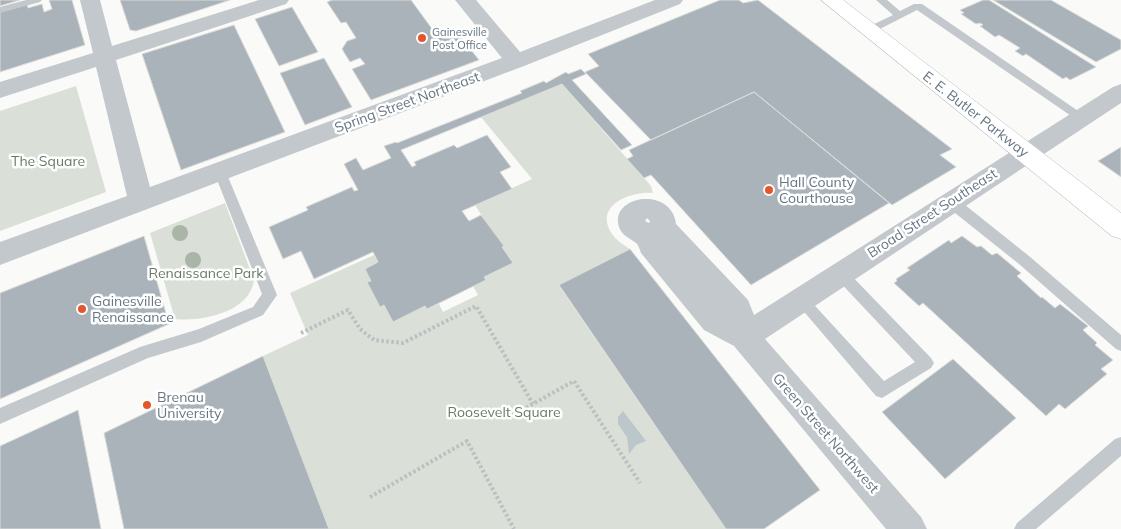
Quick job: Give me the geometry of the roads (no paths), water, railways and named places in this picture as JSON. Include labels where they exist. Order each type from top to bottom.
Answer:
[{"type":"highway","name":"E. E. Butler Parkway","points":[[831,0],[1121,228]]},
{"type":"street","points":[[90,0],[141,201]]},
{"type":"street","points":[[0,90],[279,0]]},
{"type":"street","points":[[465,0],[516,61]]},
{"type":"street","name":"Spring Street Northeast","points":[[0,254],[516,61],[672,0]]},
{"type":"street","name":"Broad Street Southeast","points":[[744,338],[1025,152],[1121,92]]},
{"type":"street","name":"Green Street Northwest","points":[[656,231],[651,245],[714,322],[744,338],[909,529]]},
{"type":"lane","points":[[0,10],[37,0]]},
{"type":"lane","points":[[881,0],[900,15]]},
{"type":"lane","points":[[870,30],[900,15],[918,3],[1081,116]]},
{"type":"lane","points":[[0,416],[145,352],[201,335],[258,312],[270,296],[220,172]]},
{"type":"lane","points":[[950,201],[1024,260],[1121,344]]},
{"type":"lane","points":[[801,300],[882,391],[926,363],[840,273]]},
{"type":"lane","points":[[1024,529],[1121,445]]},
{"type":"place","name":"Gainesville Post Office","points":[[422,38]]},
{"type":"place","name":"Hall County Courthouse","points":[[769,190]]},
{"type":"place","name":"Gainesville Renaissance","points":[[82,309]]},
{"type":"place","name":"Brenau University","points":[[147,405]]},
{"type":"park label","name":"The Square","points":[[48,161]]},
{"type":"park label","name":"Renaissance Park","points":[[206,273]]},
{"type":"park label","name":"Roosevelt Square","points":[[504,412]]}]
